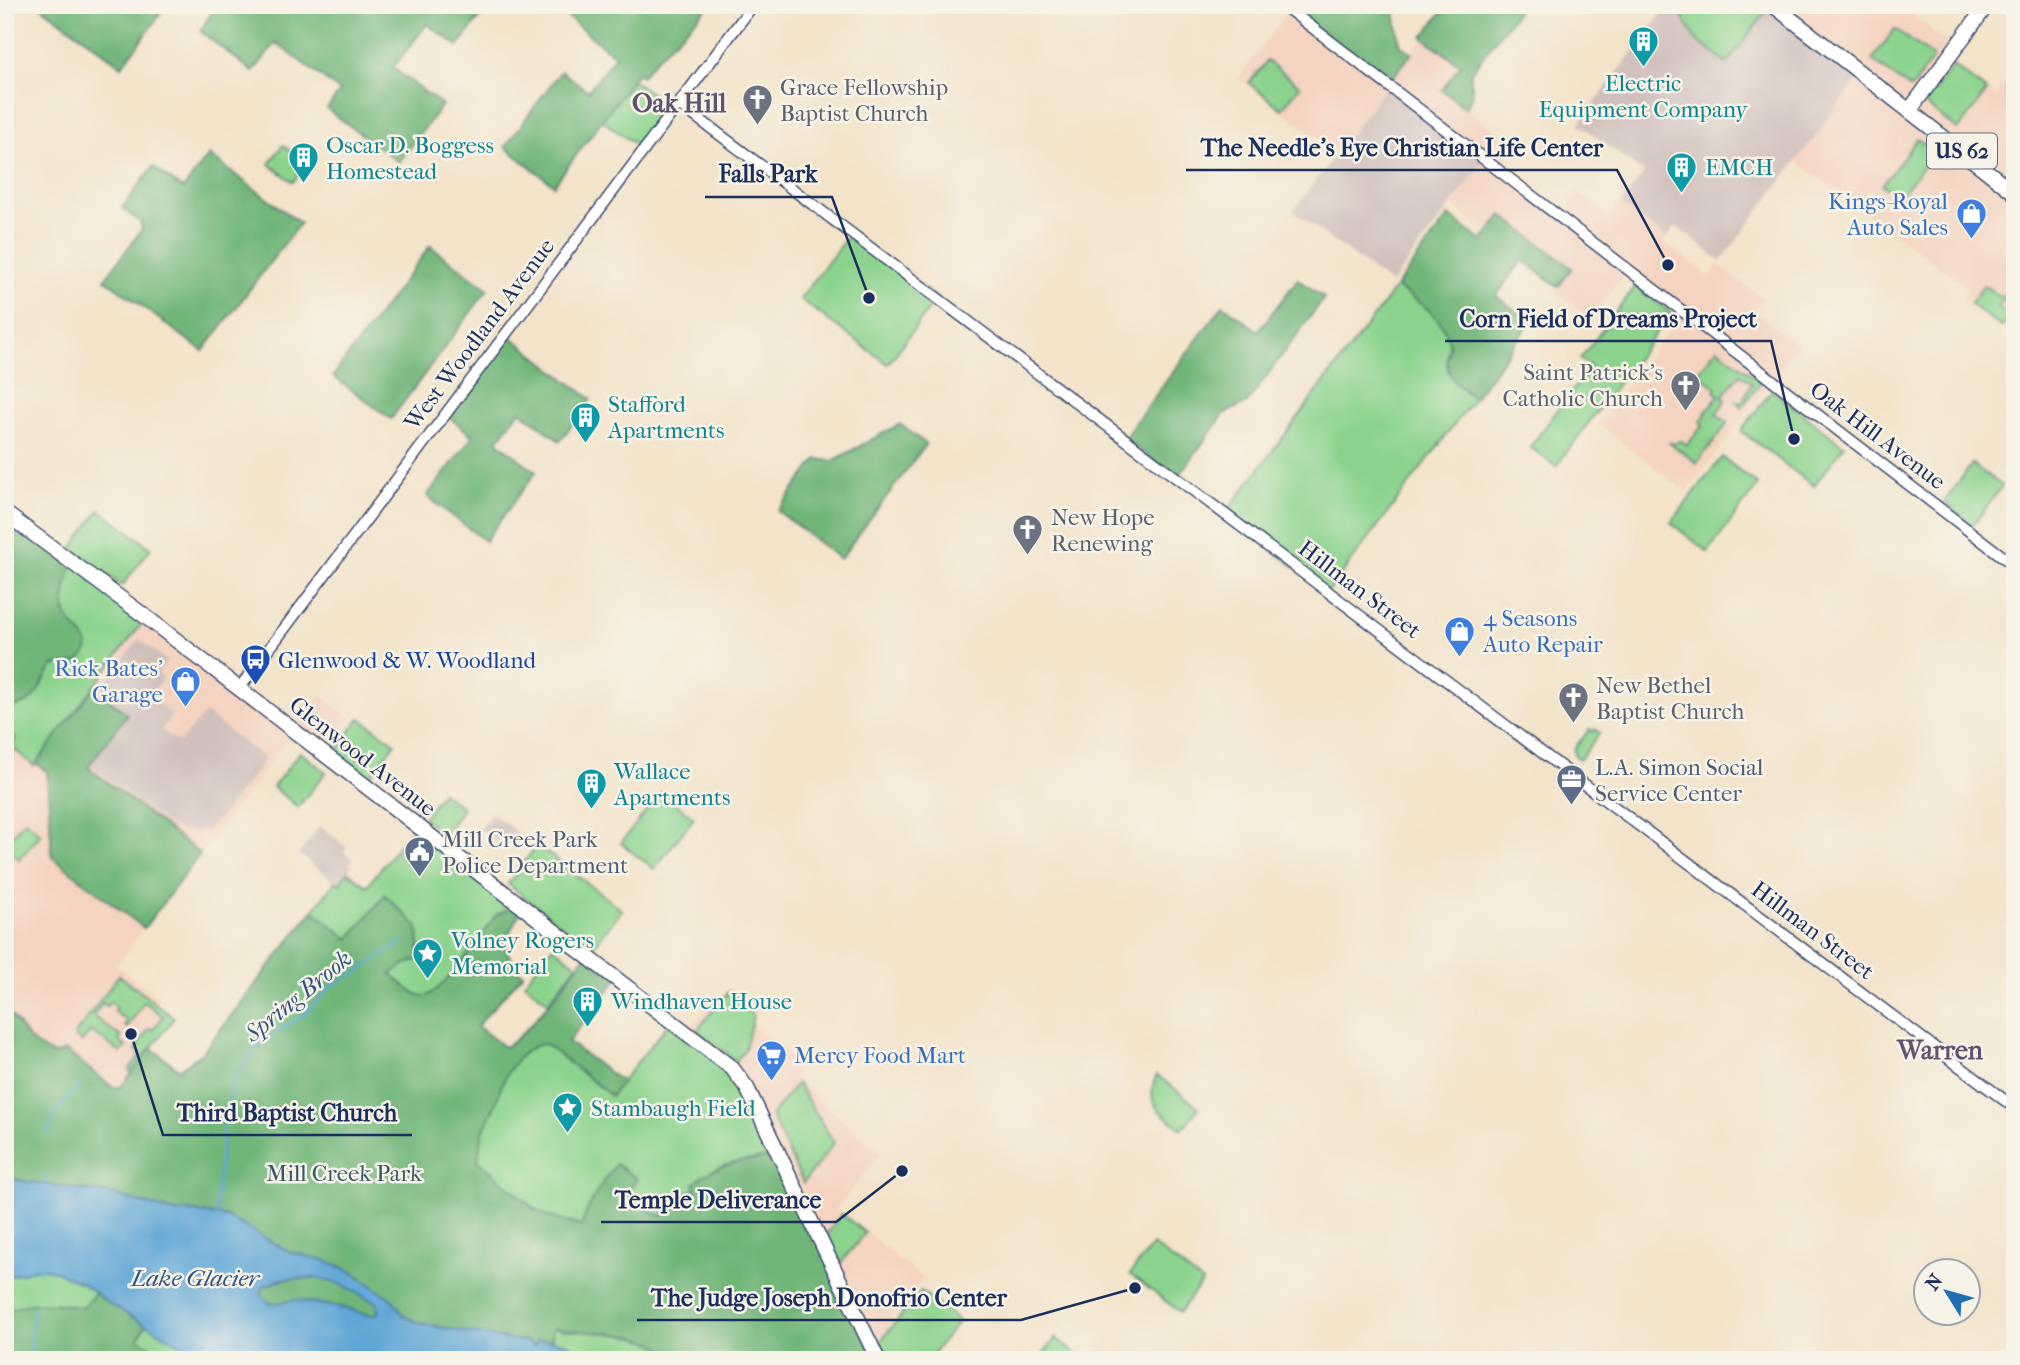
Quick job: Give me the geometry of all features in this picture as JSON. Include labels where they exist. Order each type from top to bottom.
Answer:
[{"type":"main road","points":[[1773,5],[1909,111]]},
{"type":"main road","name":"US 62","points":[[1987,5],[1909,111],[2015,193]]},
{"type":"main road","name":"Glenwood Avenue","points":[[5,513],[239,688],[737,1073],[747,1088],[878,1360]]},
{"type":"street","name":"West Woodland Avenue","points":[[239,688],[753,5]]},
{"type":"street","name":"Oak Hill Avenue","points":[[1283,5],[2015,566]]},
{"type":"street","name":"Hillman Street","points":[[679,104],[2015,1108]]},
{"type":"shaded area","points":[[1668,5],[1899,5],[1955,48],[1947,61],[1996,96],[2010,76],[2015,80],[2015,315],[2004,329],[1963,299],[1970,289],[1796,161],[1721,261],[1675,226],[1664,242],[1709,276],[1718,265],[1763,298],[1754,311],[1798,345],[1687,492],[1598,424],[1683,312],[1628,270],[1591,318],[1555,291],[1558,286],[1443,198],[1383,278],[1293,211],[1337,152],[1238,78],[1289,10],[1387,85],[1427,33],[1474,70],[1453,98],[1503,136],[1485,159],[1559,218],[1577,192],[1610,217],[1644,173],[1579,124]]},
{"type":"shaded area","points":[[1668,5],[1773,5],[1862,74],[1721,261],[1676,226],[1667,238],[1621,204],[1644,173],[1579,124]]},
{"type":"shaded area","points":[[1387,85],[1485,160],[1391,284],[1293,211]]},
{"type":"shaded area","points":[[146,618],[294,730],[321,695],[351,719],[324,754],[294,731],[200,854],[87,767],[127,714],[94,687]]},
{"type":"shaded area","points":[[139,639],[167,661],[158,673],[163,678],[149,697],[172,715],[161,730],[179,743],[205,713],[265,759],[220,817],[207,829],[183,831],[166,824],[89,764],[127,714],[99,691]]},
{"type":"shaded area","points":[[5,708],[53,741],[36,763],[47,772],[52,857],[144,928],[116,965],[160,998],[156,1004],[174,1018],[121,1087],[112,1087],[40,1048],[29,1040],[14,1017],[5,1009]]},
{"type":"shaded area","points":[[492,813],[516,832],[505,847],[480,829]]},
{"type":"shaded area","points":[[320,826],[347,847],[344,852],[353,859],[349,864],[352,866],[338,884],[299,854]]},
{"type":"shaded area","points":[[715,996],[802,1065],[793,1078],[881,1153],[836,1209],[923,1278],[889,1320],[937,1360],[878,1360],[685,1032]]},
{"type":"green space","points":[[39,5],[148,5],[160,15],[122,66]]},
{"type":"green space","points":[[217,5],[489,5],[458,46],[427,24],[393,68],[442,105],[399,162],[327,109],[340,91],[276,43],[253,72],[200,31]]},
{"type":"green space","points":[[553,5],[709,5],[642,76],[637,73],[554,185],[505,147],[561,71],[588,91],[615,56]]},
{"type":"green space","points":[[1283,5],[1394,5],[1400,44],[1412,53],[1387,85]]},
{"type":"green space","points":[[1447,5],[1522,5],[1470,74],[1473,95],[1466,108],[1442,90],[1460,65],[1423,37]]},
{"type":"green space","points":[[1676,5],[1771,5],[1727,63],[1696,40]]},
{"type":"green space","points":[[1895,29],[1934,57],[1911,89],[1872,60]]},
{"type":"green space","points":[[1267,61],[1300,86],[1282,109],[1249,83]]},
{"type":"green space","points":[[1953,66],[1987,91],[1958,130],[1925,104]]},
{"type":"green space","points":[[633,80],[666,105],[636,145],[602,120]]},
{"type":"green space","points":[[1917,139],[1934,152],[1899,198],[1882,185]]},
{"type":"green space","points":[[283,145],[307,163],[293,182],[269,164]]},
{"type":"green space","points":[[209,155],[300,223],[203,351],[105,279],[142,229],[140,222],[122,208],[153,167],[183,189]]},
{"type":"green space","points":[[1502,215],[1572,268],[1558,287],[1523,260],[1496,296],[1531,322],[1474,398],[1455,382],[1449,372],[1449,342],[1441,324],[1428,310],[1396,287],[1449,216],[1482,241]]},
{"type":"green space","points":[[850,233],[937,298],[888,364],[800,299]]},
{"type":"green space","points":[[430,246],[488,289],[391,419],[333,376]]},
{"type":"green space","points":[[1298,279],[1324,298],[1247,403],[1225,413],[1177,478],[1124,438],[1223,305],[1258,331]]},
{"type":"green space","points":[[1984,285],[2000,297],[2009,292],[1998,307],[2010,316],[2001,327],[1970,304]]},
{"type":"green space","points":[[1636,286],[1671,313],[1556,466],[1530,447],[1590,367],[1580,359]]},
{"type":"green space","points":[[1396,287],[1500,364],[1328,592],[1227,516],[1232,505]]},
{"type":"green space","points":[[506,333],[591,399],[560,441],[520,411],[497,441],[536,472],[485,541],[427,496],[473,436],[445,414]]},
{"type":"green space","points":[[1717,348],[1761,382],[1742,407],[1737,402],[1741,403],[1752,383],[1740,374],[1722,397],[1726,400],[1716,414],[1728,423],[1697,463],[1670,443],[1682,441],[1687,445],[1703,425],[1700,422],[1719,395],[1715,391],[1717,388],[1706,379],[1704,381],[1700,378],[1702,376],[1698,373]]},
{"type":"green space","points":[[1772,390],[1844,446],[1814,486],[1741,431]]},
{"type":"green space","points":[[900,424],[926,444],[840,559],[778,511],[817,459],[833,461]]},
{"type":"green space","points":[[1722,457],[1758,485],[1708,552],[1671,523]]},
{"type":"green space","points":[[1972,464],[2002,486],[1973,525],[1944,502]]},
{"type":"green space","points":[[100,510],[151,548],[122,586],[72,548]]},
{"type":"green space","points":[[10,516],[73,563],[65,593],[65,609],[71,623],[88,646],[79,661],[53,666],[30,700],[24,704],[5,707],[5,523]]},
{"type":"green space","points":[[19,523],[146,618],[34,766],[11,746],[16,739],[5,730],[5,542]]},
{"type":"green space","points":[[94,687],[127,714],[88,767],[200,854],[144,928],[52,857],[47,772],[36,763]]},
{"type":"green space","points":[[360,718],[395,743],[369,778],[335,752]]},
{"type":"green space","points":[[1590,729],[1600,733],[1580,759],[1575,756],[1574,749]]},
{"type":"green space","points":[[300,752],[326,772],[298,807],[273,787]]},
{"type":"green space","points":[[442,792],[463,808],[444,834],[423,818]]},
{"type":"green space","points":[[661,792],[694,818],[654,869],[621,843]]},
{"type":"green space","points":[[25,820],[41,834],[19,859],[5,847],[5,843]]},
{"type":"green space","name":"Mill Creek Park","points":[[415,824],[518,903],[437,1010],[503,1062],[533,1024],[617,1087],[671,1021],[732,1068],[878,1360],[5,1360],[5,1009],[36,1046],[54,1055],[66,1051],[112,1087],[121,1087],[132,1073],[129,1070],[141,1054],[136,1050],[139,1042],[150,1028],[153,1030],[163,1016],[144,1002],[127,1028],[124,1025],[127,1021],[114,1011],[116,1007],[110,1002],[107,1006],[103,1003],[93,1016],[121,1037],[119,1041],[126,1047],[121,1053],[91,1031],[82,1042],[74,1036],[119,975],[174,1018],[151,1048],[179,1069],[202,1053],[335,882],[339,884],[348,872],[367,886]]},
{"type":"green space","points":[[537,845],[622,910],[591,949],[508,884]]},
{"type":"green space","name":"Mill Creek Park","points":[[385,895],[418,927],[420,959],[391,974],[410,990],[423,996],[440,987],[450,976],[496,915],[504,912],[514,900],[523,907],[509,934],[507,949],[509,957],[523,974],[477,1026],[504,1047],[513,1042],[535,1020],[586,955],[617,979],[568,1042],[622,1082],[611,1096],[545,1044],[531,1048],[514,1063],[503,1082],[483,1133],[478,1160],[533,1208],[549,1217],[581,1226],[596,1194],[616,1164],[637,1179],[625,1194],[649,1211],[662,1216],[676,1198],[696,1189],[694,1183],[713,1170],[734,1163],[780,1157],[878,1360],[676,1360],[651,1342],[619,1334],[553,1328],[552,1339],[535,1342],[536,1345],[533,1346],[527,1341],[419,1323],[404,1316],[397,1305],[351,1271],[323,1260],[290,1252],[227,1217],[188,1211],[178,1213],[110,1194],[5,1176],[5,1009],[33,1043],[54,1055],[66,1051],[112,1087],[121,1087],[151,1048],[179,1070],[202,1053],[313,911],[349,939]]},
{"type":"green space","points":[[553,946],[577,965],[548,1002],[524,983]]},
{"type":"green space","points":[[729,991],[746,1004],[753,1017],[745,1049],[736,1061],[697,1030]]},
{"type":"green space","points":[[1157,1075],[1199,1108],[1182,1129],[1161,1112],[1153,1101],[1153,1085]]},
{"type":"green space","points":[[797,1083],[834,1143],[803,1183],[771,1116]]},
{"type":"green space","points":[[842,1214],[865,1233],[841,1263],[827,1234]]},
{"type":"green space","points":[[1153,1245],[1202,1282],[1180,1312],[1130,1274]]},
{"type":"green space","points":[[294,1278],[335,1281],[377,1303],[378,1311],[375,1315],[364,1314],[296,1300],[270,1304],[262,1297],[261,1289],[275,1281]]},
{"type":"green space","points":[[921,1291],[959,1321],[932,1355],[937,1360],[886,1360],[879,1343]]},
{"type":"green space","points":[[95,1293],[146,1325],[138,1338],[170,1360],[5,1360],[5,1312],[33,1303],[83,1308]]},
{"type":"green space","points":[[1056,1338],[1083,1360],[1038,1360]]},
{"type":"water","name":"Lake Glacier","points":[[5,1176],[110,1194],[178,1213],[188,1211],[227,1217],[290,1252],[323,1260],[351,1271],[393,1300],[404,1316],[419,1323],[527,1341],[533,1346],[536,1341],[553,1340],[568,1344],[597,1360],[254,1360],[216,1357],[193,1351],[111,1305],[83,1284],[55,1271],[36,1268],[5,1277]],"holes":[[[317,1278],[343,1285],[377,1303],[378,1312],[375,1315],[364,1314],[296,1300],[270,1304],[261,1294],[263,1287],[283,1279]]]},
{"type":"waterway","name":"Spring Brook","points":[[217,1216],[224,1121],[238,1073],[261,1042],[304,1015],[332,985],[354,974],[402,942]]},
{"type":"waterway","points":[[48,1134],[52,1119],[80,1085]]},
{"type":"waterway","points":[[45,1183],[46,1177]]},
{"type":"waterway","points":[[31,1360],[34,1310]]},
{"type":"place","name":"Electric Equipment Company","points":[[1643,69]]},
{"type":"place","name":"Grace Fellowship Baptist Church","points":[[757,127]]},
{"type":"place","name":"Oscar D. Boggess Homestead","points":[[303,185]]},
{"type":"place","name":"EMCH","points":[[1682,194]]},
{"type":"place","name":"Kings-Royal Auto Sales","points":[[1971,241]]},
{"type":"place","name":"The Needle's Eye Christian Life Center","points":[[1668,265]]},
{"type":"place","name":"Falls Park","points":[[869,298]]},
{"type":"place","name":"Saint Patrick's Catholic Church","points":[[1686,412]]},
{"type":"place","name":"Corn Field of Dreams Project","points":[[1794,439]]},
{"type":"place","name":"Stafford Apartments","points":[[585,444]]},
{"type":"place","name":"New Hope Renewing","points":[[1028,557]]},
{"type":"place","name":"4 Seasons Auto Repair","points":[[1460,658]]},
{"type":"place","name":"Glenwood & W. Woodland","points":[[255,687]]},
{"type":"place","name":"Rick Bates' Garage","points":[[186,708]]},
{"type":"place","name":"New Bethel Baptist Church","points":[[1573,725]]},
{"type":"place","name":"L.A. Simon Social Service Center","points":[[1572,807]]},
{"type":"place","name":"Wallace Apartments","points":[[591,811]]},
{"type":"place","name":"Mill Creek Park Police Department","points":[[419,879]]},
{"type":"place","name":"Volney Rogers Memorial","points":[[428,980]]},
{"type":"place","name":"Windhaven House","points":[[588,1028]]},
{"type":"place","name":"Third Baptist Church","points":[[131,1034]]},
{"type":"place","name":"Mercy Food Mart","points":[[771,1082]]},
{"type":"place","name":"Stambaugh Field","points":[[568,1135]]},
{"type":"place","name":"Temple Deliverance","points":[[902,1171]]},
{"type":"place","name":"The Judge Joseph Donofrio Center","points":[[1135,1288]]},
{"type":"district","name":"Oak Hill","points":[[679,103]]},
{"type":"district","name":"Warren","points":[[1940,1050]]}]
